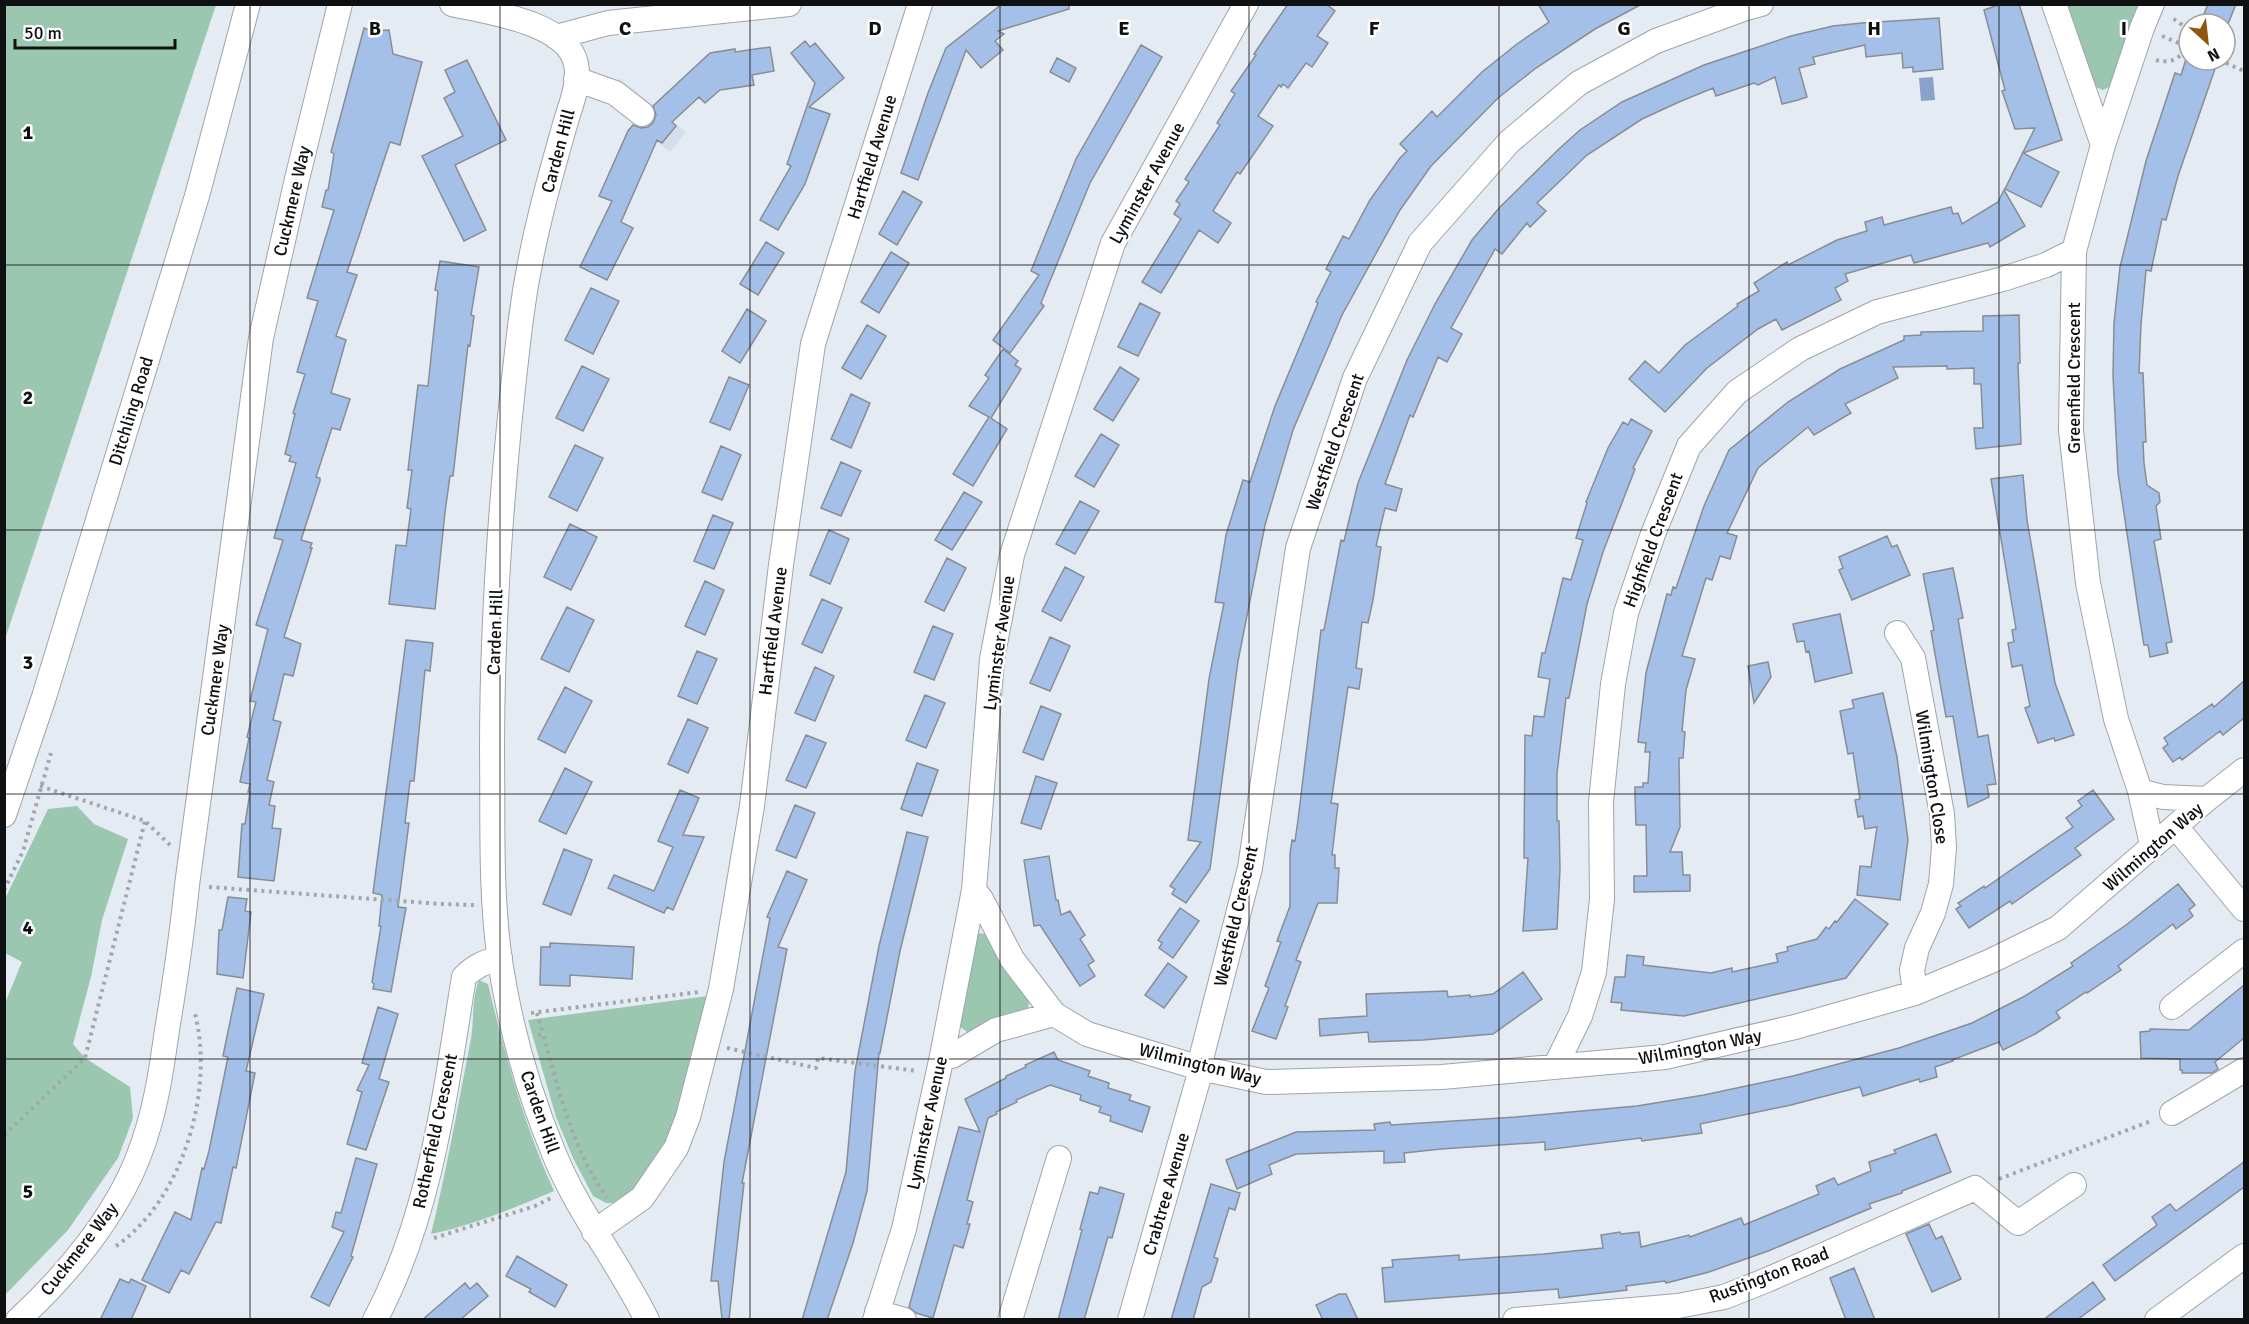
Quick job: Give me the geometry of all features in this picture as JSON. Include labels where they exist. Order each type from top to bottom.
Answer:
[{"type":"street","name":"Ditchling Road","points":[[4,815],[47,686],[196,196],[248,4]]},
{"type":"street","name":"Cuckmere Way","points":[[18,1320],[43,1297],[114,1207],[139,1156],[154,1108],[179,964],[187,885],[261,338],[340,4]]},
{"type":"street","name":"Carden Hill","points":[[452,4],[538,25],[556,37],[574,57],[576,65],[576,79],[543,207],[524,294],[506,452],[496,604],[492,721],[496,905],[500,958],[514,1027],[555,1157],[594,1232],[647,1320]]},
{"type":"street","points":[[556,37],[610,14],[789,4]]},
{"type":"street","name":"Hartfield Avenue","points":[[594,1232],[642,1198],[676,1148],[688,1118],[721,989],[752,806],[781,565],[813,344],[920,4]]},
{"type":"street","name":"Lyminster Avenue","points":[[876,1316],[904,1229],[940,1065],[974,890],[993,658],[1012,555],[1113,243],[1246,4]]},
{"type":"street","name":"Westfield Crescent","points":[[1200,1068],[1250,868],[1298,548],[1355,378],[1420,243],[1509,142],[1579,83],[1656,41],[1761,4]]},
{"type":"street","points":[[2054,4],[2103,145]]},
{"type":"street","name":"Greenfield Crescent","points":[[2152,845],[2140,791],[2116,719],[2088,583],[2071,430],[2074,251],[2103,145],[2142,28],[2161,11]]},
{"type":"street","points":[[576,79],[615,93],[642,114]]},
{"type":"street","name":"Highfield Crescent","points":[[1555,1067],[1580,1016],[1594,972],[1602,899],[1600,802],[1613,684],[1626,613],[1653,534],[1689,446],[1737,392],[1800,349],[1877,312],[2003,279],[2046,265],[2074,251]]},
{"type":"street","name":"Wilmington Close","points":[[1897,633],[1912,658],[1942,814],[1944,847],[1941,884],[1933,913],[1917,948],[1912,970],[1916,993]]},
{"type":"street","name":"Wilmington Way","points":[[974,890],[1012,959],[1054,1014],[1087,1034],[1200,1068],[1266,1082],[1442,1077],[1665,1057],[1795,1027],[1916,993],[1991,961],[2058,928],[2112,883],[2152,845],[2244,770]]},
{"type":"street","points":[[2140,791],[2163,796],[2207,799]]},
{"type":"street","points":[[2176,827],[2244,909]]},
{"type":"street","points":[[2172,1007],[2244,951]]},
{"type":"street","name":"Rotherfield Crescent","points":[[375,1320],[394,1280],[412,1233],[436,1140],[464,977],[474,967],[500,958]]},
{"type":"street","points":[[940,1065],[996,1030],[1054,1014]]},
{"type":"street","name":"Crabtree Avenue","points":[[1130,1320],[1200,1068]]},
{"type":"street","points":[[2172,1113],[2244,1070]]},
{"type":"street","points":[[1010,1320],[1059,1158]]},
{"type":"street","points":[[1975,1188],[2018,1223],[2074,1185]]},
{"type":"street","name":"Rustington Road","points":[[1515,1320],[1678,1306],[1724,1296],[1767,1280],[1975,1188]]},
{"type":"street","points":[[2157,1320],[2244,1256]]},
{"type":"street","points":[[876,1316],[904,1320]]},
{"type":"path","points":[[2161,11],[2177,20]]},
{"type":"path","points":[[2142,28],[2177,42]]},
{"type":"path","points":[[2156,60],[2163,62],[2177,58]]},
{"type":"path","points":[[15,785],[41,786],[145,821],[171,846],[192,851]]},
{"type":"path","points":[[4,1135],[85,1058],[145,821]]},
{"type":"path","points":[[187,885],[441,904],[496,905]]},
{"type":"path","points":[[514,1027],[537,1013],[695,995],[721,989]]},
{"type":"path","points":[[537,1013],[576,1138],[606,1197],[614,1199]]},
{"type":"path","points":[[514,1027],[543,1034]]},
{"type":"path","points":[[706,1043],[816,1068],[818,1058],[940,1065]]},
{"type":"path","points":[[1975,1188],[2172,1113]]},
{"type":"path","points":[[412,1233],[432,1239],[535,1206],[571,1188]]},
{"type":"shaded area","points":[[619,78],[686,132],[670,152],[611,106]]},
{"type":"green space","points":[[4,5],[216,5],[5,639],[4,639]]},
{"type":"green space","points":[[2064,5],[2143,5],[2113,85],[2103,90],[2091,85]]},
{"type":"green space","points":[[77,806],[94,824],[128,839],[102,920],[91,977],[73,1044],[85,1058],[130,1087],[133,1118],[118,1158],[68,1230],[5,1295],[5,1003],[22,962],[5,953],[5,899],[48,809]]},
{"type":"green space","points":[[975,933],[988,934],[1004,970],[1029,1001],[1028,1011],[998,1018],[967,1032],[957,1024]]},
{"type":"green space","points":[[479,980],[488,984],[516,1089],[533,1141],[554,1191],[478,1221],[431,1234],[471,1039],[474,1001]]},
{"type":"green space","points":[[708,996],[685,1092],[670,1135],[631,1195],[616,1203],[606,1203],[593,1196],[573,1158],[556,1117],[528,1020]]},
{"type":"water","points":[[1933,77],[1935,100],[1921,101],[1919,78]]},
{"type":"building","points":[[1002,4],[1069,4],[1069,9],[998,31],[1004,34],[995,41],[1003,50],[981,68],[966,50],[918,180],[901,173],[946,48]]},
{"type":"building","points":[[1288,4],[1326,4],[1335,11],[1317,36],[1328,43],[1312,67],[1306,63],[1288,88],[1283,84],[1281,87],[1279,85],[1258,116],[1273,126],[1240,174],[1237,172],[1213,211],[1231,223],[1218,243],[1199,230],[1161,293],[1142,282],[1181,219],[1174,214],[1180,204],[1176,201],[1189,182],[1185,179],[1220,125],[1217,123],[1235,94],[1231,91]]},
{"type":"building","points":[[1538,4],[1642,4],[1595,29],[1536,68],[1498,98],[1431,166],[1400,210],[1342,315],[1293,430],[1265,525],[1238,661],[1210,869],[1186,903],[1172,894],[1175,889],[1170,886],[1201,842],[1188,840],[1209,679],[1224,603],[1215,602],[1226,535],[1243,480],[1250,482],[1275,406],[1318,303],[1316,302],[1331,272],[1326,269],[1343,236],[1349,239],[1370,200],[1407,151],[1400,144],[1432,111],[1437,117],[1482,72],[1549,22]]},
{"type":"building","points":[[2001,4],[2019,4],[2062,140],[2023,153],[2059,172],[2041,207],[2005,189],[2035,128],[2015,129],[2002,91],[2005,90],[1984,10]]},
{"type":"building","points":[[2208,4],[2236,4],[2233,12],[2205,12]]},
{"type":"building","points":[[1939,18],[1943,69],[1913,72],[1913,67],[1903,68],[1902,53],[1866,57],[1865,45],[1813,57],[1815,64],[1799,68],[1807,97],[1798,100],[1782,104],[1775,77],[1758,85],[1754,83],[1716,96],[1713,88],[1642,119],[1587,155],[1537,203],[1546,211],[1530,227],[1527,223],[1502,254],[1495,249],[1451,328],[1462,334],[1447,362],[1438,357],[1413,417],[1410,415],[1385,484],[1402,489],[1396,511],[1385,508],[1376,546],[1381,547],[1373,600],[1368,623],[1362,622],[1356,668],[1362,669],[1359,689],[1348,687],[1331,803],[1338,804],[1332,855],[1335,855],[1335,868],[1339,868],[1337,903],[1318,903],[1296,960],[1301,962],[1276,1039],[1252,1031],[1269,988],[1265,986],[1281,942],[1277,941],[1290,906],[1290,854],[1292,840],[1295,841],[1298,820],[1321,630],[1324,630],[1341,540],[1344,541],[1358,483],[1407,360],[1435,304],[1472,240],[1500,207],[1560,148],[1580,130],[1622,102],[1704,65],[1791,36],[1833,26]]},
{"type":"building","points":[[364,28],[372,31],[389,30],[393,54],[422,62],[400,145],[390,142],[347,272],[357,275],[336,336],[346,340],[331,393],[350,399],[340,430],[332,428],[316,477],[320,478],[320,481],[301,540],[312,543],[310,548],[312,548],[284,637],[301,644],[293,676],[284,674],[273,720],[281,722],[267,780],[274,782],[269,805],[275,806],[272,828],[281,829],[274,881],[238,877],[242,824],[245,824],[250,792],[248,792],[250,784],[240,782],[249,738],[247,737],[256,702],[250,701],[268,629],[256,625],[283,540],[274,538],[296,463],[289,461],[291,456],[285,454],[295,414],[293,413],[305,374],[297,372],[318,301],[307,298],[334,210],[322,207],[326,190],[328,190],[334,154],[331,152]]},
{"type":"building","points":[[805,41],[810,47],[815,43],[844,78],[809,107],[830,114],[805,184],[778,230],[760,220],[791,166],[787,164],[815,83],[791,53]]},
{"type":"building","points":[[1141,45],[1162,57],[1090,183],[1041,303],[1044,306],[1010,353],[993,340],[1039,275],[1031,271],[1076,159]]},
{"type":"building","points":[[770,47],[774,71],[752,75],[754,85],[720,90],[705,103],[699,97],[672,122],[676,126],[662,143],[657,140],[621,222],[633,228],[607,280],[580,267],[612,201],[599,196],[628,131],[633,125],[641,128],[653,123],[656,115],[653,106],[710,53]]},
{"type":"building","points":[[1057,58],[1076,68],[1069,82],[1050,72]]},
{"type":"building","points":[[467,60],[506,140],[455,165],[486,230],[464,241],[422,156],[463,136],[444,98],[455,92],[445,70]]},
{"type":"building","points":[[2182,72],[2214,72],[2178,176],[2166,220],[2162,219],[2151,271],[2146,270],[2139,373],[2143,373],[2146,442],[2143,442],[2144,463],[2147,485],[2159,493],[2160,502],[2156,506],[2161,539],[2154,541],[2172,642],[2166,643],[2168,653],[2150,657],[2148,645],[2144,645],[2118,473],[2113,376],[2114,323],[2120,267],[2146,161],[2175,73],[2181,75]]},
{"type":"building","points":[[2004,190],[2025,226],[1990,247],[1988,243],[1914,263],[1911,255],[1845,274],[1848,281],[1835,288],[1841,300],[1782,330],[1776,319],[1758,329],[1707,368],[1665,412],[1629,379],[1645,361],[1659,373],[1685,345],[1738,306],[1737,304],[1759,291],[1754,283],[1787,262],[1788,265],[1837,240],[1867,231],[1865,222],[1882,217],[1884,225],[1951,207],[1953,214],[1958,213],[1962,224],[1998,202]]},
{"type":"building","points":[[903,191],[922,202],[897,245],[879,234]]},
{"type":"building","points":[[766,242],[784,253],[758,295],[740,284]]},
{"type":"building","points":[[891,252],[909,263],[879,313],[861,302]]},
{"type":"building","points":[[440,261],[479,267],[471,315],[474,316],[470,346],[468,345],[453,476],[450,476],[445,512],[435,609],[389,604],[396,545],[406,546],[411,509],[407,508],[412,470],[408,470],[418,385],[428,386],[438,291],[435,290]]},
{"type":"building","points":[[591,288],[619,301],[593,354],[565,340]]},
{"type":"building","points":[[1140,303],[1160,313],[1138,356],[1118,347]]},
{"type":"building","points":[[747,309],[766,321],[740,363],[722,351]]},
{"type":"building","points":[[2019,315],[2021,444],[1976,449],[1974,428],[1983,428],[1981,384],[1974,384],[1974,368],[1893,367],[1898,378],[1845,404],[1851,413],[1814,435],[1808,427],[1758,468],[1727,533],[1737,536],[1730,559],[1720,556],[1712,580],[1706,578],[1682,656],[1695,659],[1686,690],[1682,731],[1685,732],[1683,758],[1679,758],[1680,827],[1670,852],[1682,852],[1683,875],[1690,875],[1690,891],[1634,892],[1634,876],[1647,876],[1646,825],[1636,825],[1635,796],[1635,787],[1643,787],[1643,783],[1648,783],[1650,752],[1645,752],[1646,743],[1638,742],[1646,673],[1667,594],[1671,595],[1673,587],[1676,588],[1704,506],[1729,450],[1788,402],[1840,369],[1904,340],[1904,336],[1921,335],[1921,332],[1983,331],[1983,316]]},
{"type":"building","points":[[867,325],[886,336],[861,379],[842,368]]},
{"type":"building","points":[[1003,349],[1018,361],[1015,365],[1021,369],[991,418],[1007,429],[973,486],[953,474],[989,417],[969,406],[989,378],[985,375]]},
{"type":"building","points":[[582,366],[609,379],[583,431],[556,418]]},
{"type":"building","points":[[1120,367],[1139,379],[1113,421],[1094,409]]},
{"type":"building","points":[[729,377],[749,385],[730,430],[710,422]]},
{"type":"building","points":[[851,394],[870,403],[851,448],[831,439]]},
{"type":"building","points":[[1631,419],[1652,431],[1633,468],[1635,469],[1603,552],[1587,604],[1569,698],[1566,698],[1557,773],[1560,869],[1557,929],[1523,931],[1528,858],[1524,858],[1525,735],[1532,736],[1534,716],[1544,717],[1550,679],[1538,677],[1542,653],[1545,653],[1563,578],[1571,580],[1583,540],[1576,538],[1586,502],[1608,448],[1623,422],[1628,425]]},
{"type":"building","points":[[1101,434],[1119,445],[1094,487],[1075,476]]},
{"type":"building","points":[[575,445],[603,458],[577,511],[549,497]]},
{"type":"building","points":[[721,446],[741,455],[722,500],[702,492]]},
{"type":"building","points":[[841,462],[861,471],[841,516],[821,508]]},
{"type":"building","points":[[2023,475],[2027,520],[2055,683],[2074,735],[2038,743],[2025,708],[2030,706],[2022,665],[2012,667],[2008,643],[2014,642],[2012,630],[2016,629],[1991,479]]},
{"type":"building","points":[[964,492],[982,502],[952,550],[935,540]]},
{"type":"building","points":[[1080,501],[1099,511],[1075,554],[1056,544]]},
{"type":"building","points":[[713,515],[733,523],[714,569],[694,561]]},
{"type":"building","points":[[570,524],[597,537],[571,590],[544,577]]},
{"type":"building","points":[[829,530],[849,539],[830,584],[810,575]]},
{"type":"building","points":[[1887,536],[1892,547],[1897,545],[1910,575],[1852,600],[1839,570],[1843,568],[1839,557]]},
{"type":"building","points":[[947,558],[966,568],[944,611],[925,602]]},
{"type":"building","points":[[1065,567],[1084,577],[1061,621],[1042,611]]},
{"type":"building","points":[[1953,568],[1963,618],[1958,619],[1978,737],[1988,735],[1996,784],[1987,785],[1989,797],[1968,807],[1953,716],[1946,717],[1931,631],[1934,630],[1923,574]]},
{"type":"building","points":[[705,581],[724,590],[705,635],[685,626]]},
{"type":"building","points":[[822,599],[842,608],[822,653],[802,644]]},
{"type":"building","points":[[567,607],[594,620],[569,672],[541,659]]},
{"type":"building","points":[[1840,614],[1852,673],[1815,682],[1809,651],[1806,652],[1804,641],[1797,642],[1793,624]]},
{"type":"building","points":[[933,626],[953,634],[934,680],[914,672]]},
{"type":"building","points":[[1050,637],[1070,646],[1050,691],[1030,683]]},
{"type":"building","points":[[406,640],[433,643],[430,671],[425,670],[414,781],[410,781],[405,823],[409,823],[398,907],[406,908],[391,992],[373,989],[372,982],[381,926],[379,926],[382,895],[373,893]]},
{"type":"building","points":[[697,651],[717,659],[697,704],[678,696]]},
{"type":"building","points":[[1768,662],[1771,677],[1754,703],[1748,666]]},
{"type":"building","points":[[815,667],[834,676],[815,721],[795,713]]},
{"type":"building","points":[[2244,681],[2244,718],[2223,735],[2220,731],[2182,760],[2180,757],[2173,762],[2163,748],[2168,744],[2164,738],[2212,704],[2214,707]]},
{"type":"building","points":[[565,687],[592,701],[565,753],[538,739]]},
{"type":"building","points":[[1883,693],[1897,757],[1908,840],[1900,900],[1857,895],[1860,866],[1871,867],[1877,827],[1865,829],[1863,816],[1858,817],[1855,800],[1860,799],[1853,753],[1848,754],[1840,711],[1854,708],[1852,700]]},
{"type":"building","points":[[925,695],[945,703],[926,748],[906,740]]},
{"type":"building","points":[[1041,706],[1061,714],[1043,760],[1023,752]]},
{"type":"building","points":[[688,719],[708,728],[688,773],[668,764]]},
{"type":"building","points":[[806,735],[826,743],[806,788],[786,780]]},
{"type":"building","points":[[917,763],[938,770],[922,816],[901,809]]},
{"type":"building","points":[[565,768],[592,782],[566,834],[539,821]]},
{"type":"building","points":[[1036,776],[1057,783],[1041,829],[1021,823]]},
{"type":"building","points":[[680,790],[699,798],[683,835],[704,837],[673,910],[667,907],[664,913],[608,888],[614,875],[654,891],[673,847],[658,841]]},
{"type":"building","points":[[2093,790],[2114,819],[2075,848],[2081,855],[2012,904],[2010,901],[1969,928],[1956,909],[1961,906],[1958,903],[1984,886],[1985,888],[2073,827],[2066,818],[2082,806],[2078,801]]},
{"type":"building","points":[[795,805],[815,813],[796,858],[776,850]]},
{"type":"building","points":[[907,832],[928,837],[900,951],[879,1053],[867,1191],[853,1243],[827,1320],[802,1320],[846,1172],[855,1071],[879,946]]},
{"type":"building","points":[[564,849],[592,860],[571,915],[543,904]]},
{"type":"building","points":[[1049,856],[1056,900],[1058,900],[1061,915],[1070,911],[1085,935],[1080,939],[1094,961],[1088,965],[1095,976],[1080,986],[1040,925],[1034,926],[1024,860]]},
{"type":"building","points":[[787,871],[807,880],[778,947],[787,949],[742,1183],[744,1183],[729,1319],[722,1319],[718,1281],[711,1281],[724,1162],[770,918],[767,917]]},
{"type":"building","points":[[2178,884],[2195,905],[2189,910],[2193,916],[2176,929],[2173,924],[2118,966],[2121,970],[2056,1012],[2060,1018],[2035,1034],[2003,1050],[1999,1042],[1935,1067],[1937,1077],[1920,1082],[1919,1079],[1863,1096],[1860,1087],[1791,1105],[1700,1124],[1702,1133],[1642,1141],[1641,1138],[1545,1150],[1545,1142],[1441,1149],[1404,1153],[1405,1162],[1384,1163],[1384,1151],[1296,1154],[1269,1165],[1272,1174],[1237,1189],[1226,1160],[1296,1132],[1375,1130],[1374,1124],[1390,1122],[1391,1125],[1516,1117],[1637,1106],[1704,1095],[1793,1076],[1899,1048],[1972,1023],[2025,996],[2073,966],[2071,963],[2126,925]]},
{"type":"building","points":[[228,897],[247,899],[245,911],[251,912],[243,978],[217,974],[219,930],[222,930]]},
{"type":"building","points":[[1855,899],[1888,924],[1846,978],[1684,1016],[1621,1010],[1622,1003],[1611,1002],[1615,977],[1625,977],[1627,955],[1644,957],[1643,965],[1711,973],[1732,968],[1732,972],[1778,962],[1776,954],[1788,951],[1787,947],[1817,939],[1826,927],[1829,929],[1835,921],[1837,922]]},
{"type":"building","points":[[1180,908],[1199,921],[1173,958],[1159,948],[1162,943],[1158,940]]},
{"type":"building","points":[[550,943],[634,947],[632,979],[570,975],[570,986],[540,985],[541,947],[550,947]]},
{"type":"building","points":[[1168,963],[1187,977],[1164,1008],[1145,995]]},
{"type":"building","points":[[1523,972],[1542,999],[1493,1034],[1369,1042],[1368,1032],[1320,1036],[1319,1019],[1367,1016],[1366,994],[1447,991],[1448,997],[1470,995],[1470,997],[1493,994]]},
{"type":"building","points":[[2244,985],[2244,1038],[2215,1062],[2218,1069],[2212,1073],[2182,1073],[2180,1059],[2141,1058],[2140,1032],[2150,1031],[2150,1029],[2189,1030]]},
{"type":"building","points":[[237,988],[264,994],[246,1071],[255,1073],[236,1168],[233,1167],[221,1223],[216,1222],[189,1274],[181,1270],[169,1293],[142,1280],[175,1212],[191,1220],[202,1168],[204,1169],[209,1151],[228,1057],[223,1056]]},
{"type":"building","points":[[378,1007],[398,1014],[379,1079],[389,1082],[366,1150],[347,1144],[362,1092],[357,1090],[369,1065],[362,1063]]},
{"type":"building","points":[[1054,1052],[1058,1060],[1090,1071],[1088,1076],[1109,1083],[1108,1088],[1131,1095],[1129,1100],[1150,1107],[1142,1132],[1110,1121],[1111,1116],[1099,1112],[1101,1107],[1080,1100],[1081,1095],[1050,1085],[1016,1100],[1017,1102],[988,1118],[967,1200],[973,1202],[963,1248],[954,1245],[933,1318],[916,1313],[909,1307],[959,1127],[980,1132],[965,1099],[1026,1067],[1025,1065]]},
{"type":"building","points":[[1936,1134],[1951,1172],[1869,1204],[1871,1208],[1768,1251],[1709,1272],[1666,1283],[1665,1281],[1626,1286],[1627,1290],[1559,1298],[1558,1289],[1385,1302],[1382,1268],[1393,1267],[1392,1260],[1459,1255],[1459,1260],[1603,1248],[1601,1235],[1620,1232],[1621,1234],[1639,1232],[1641,1247],[1689,1235],[1690,1237],[1741,1218],[1744,1225],[1819,1194],[1816,1186],[1834,1178],[1838,1185],[1871,1171],[1869,1162],[1896,1153],[1894,1150]]},
{"type":"building","points":[[356,1158],[377,1164],[351,1256],[353,1257],[329,1306],[311,1297],[344,1232],[332,1227],[336,1212],[341,1213]]},
{"type":"building","points":[[2244,1162],[2244,1187],[2115,1281],[2103,1265],[2157,1225],[2152,1217],[2170,1204],[2176,1211]]},
{"type":"building","points":[[1211,1184],[1240,1193],[1235,1210],[1229,1208],[1214,1257],[1218,1259],[1211,1282],[1202,1287],[1193,1320],[1171,1320]]},
{"type":"building","points":[[1100,1187],[1124,1194],[1112,1238],[1108,1237],[1084,1320],[1058,1320],[1090,1192],[1098,1194]]},
{"type":"building","points":[[1929,1224],[1936,1239],[1942,1236],[1961,1279],[1932,1292],[1906,1234]]},
{"type":"building","points":[[517,1256],[567,1285],[555,1307],[529,1292],[531,1289],[506,1276]]},
{"type":"building","points":[[1854,1268],[1875,1320],[1846,1320],[1830,1278]]},
{"type":"building","points":[[120,1279],[129,1283],[131,1279],[146,1286],[131,1320],[100,1320]]},
{"type":"building","points":[[2093,1282],[2105,1299],[2077,1320],[2043,1320]]},
{"type":"building","points":[[465,1283],[470,1289],[477,1283],[488,1296],[460,1320],[422,1320]]},
{"type":"building","points":[[1339,1294],[1346,1294],[1358,1320],[1323,1320],[1316,1305]]}]
